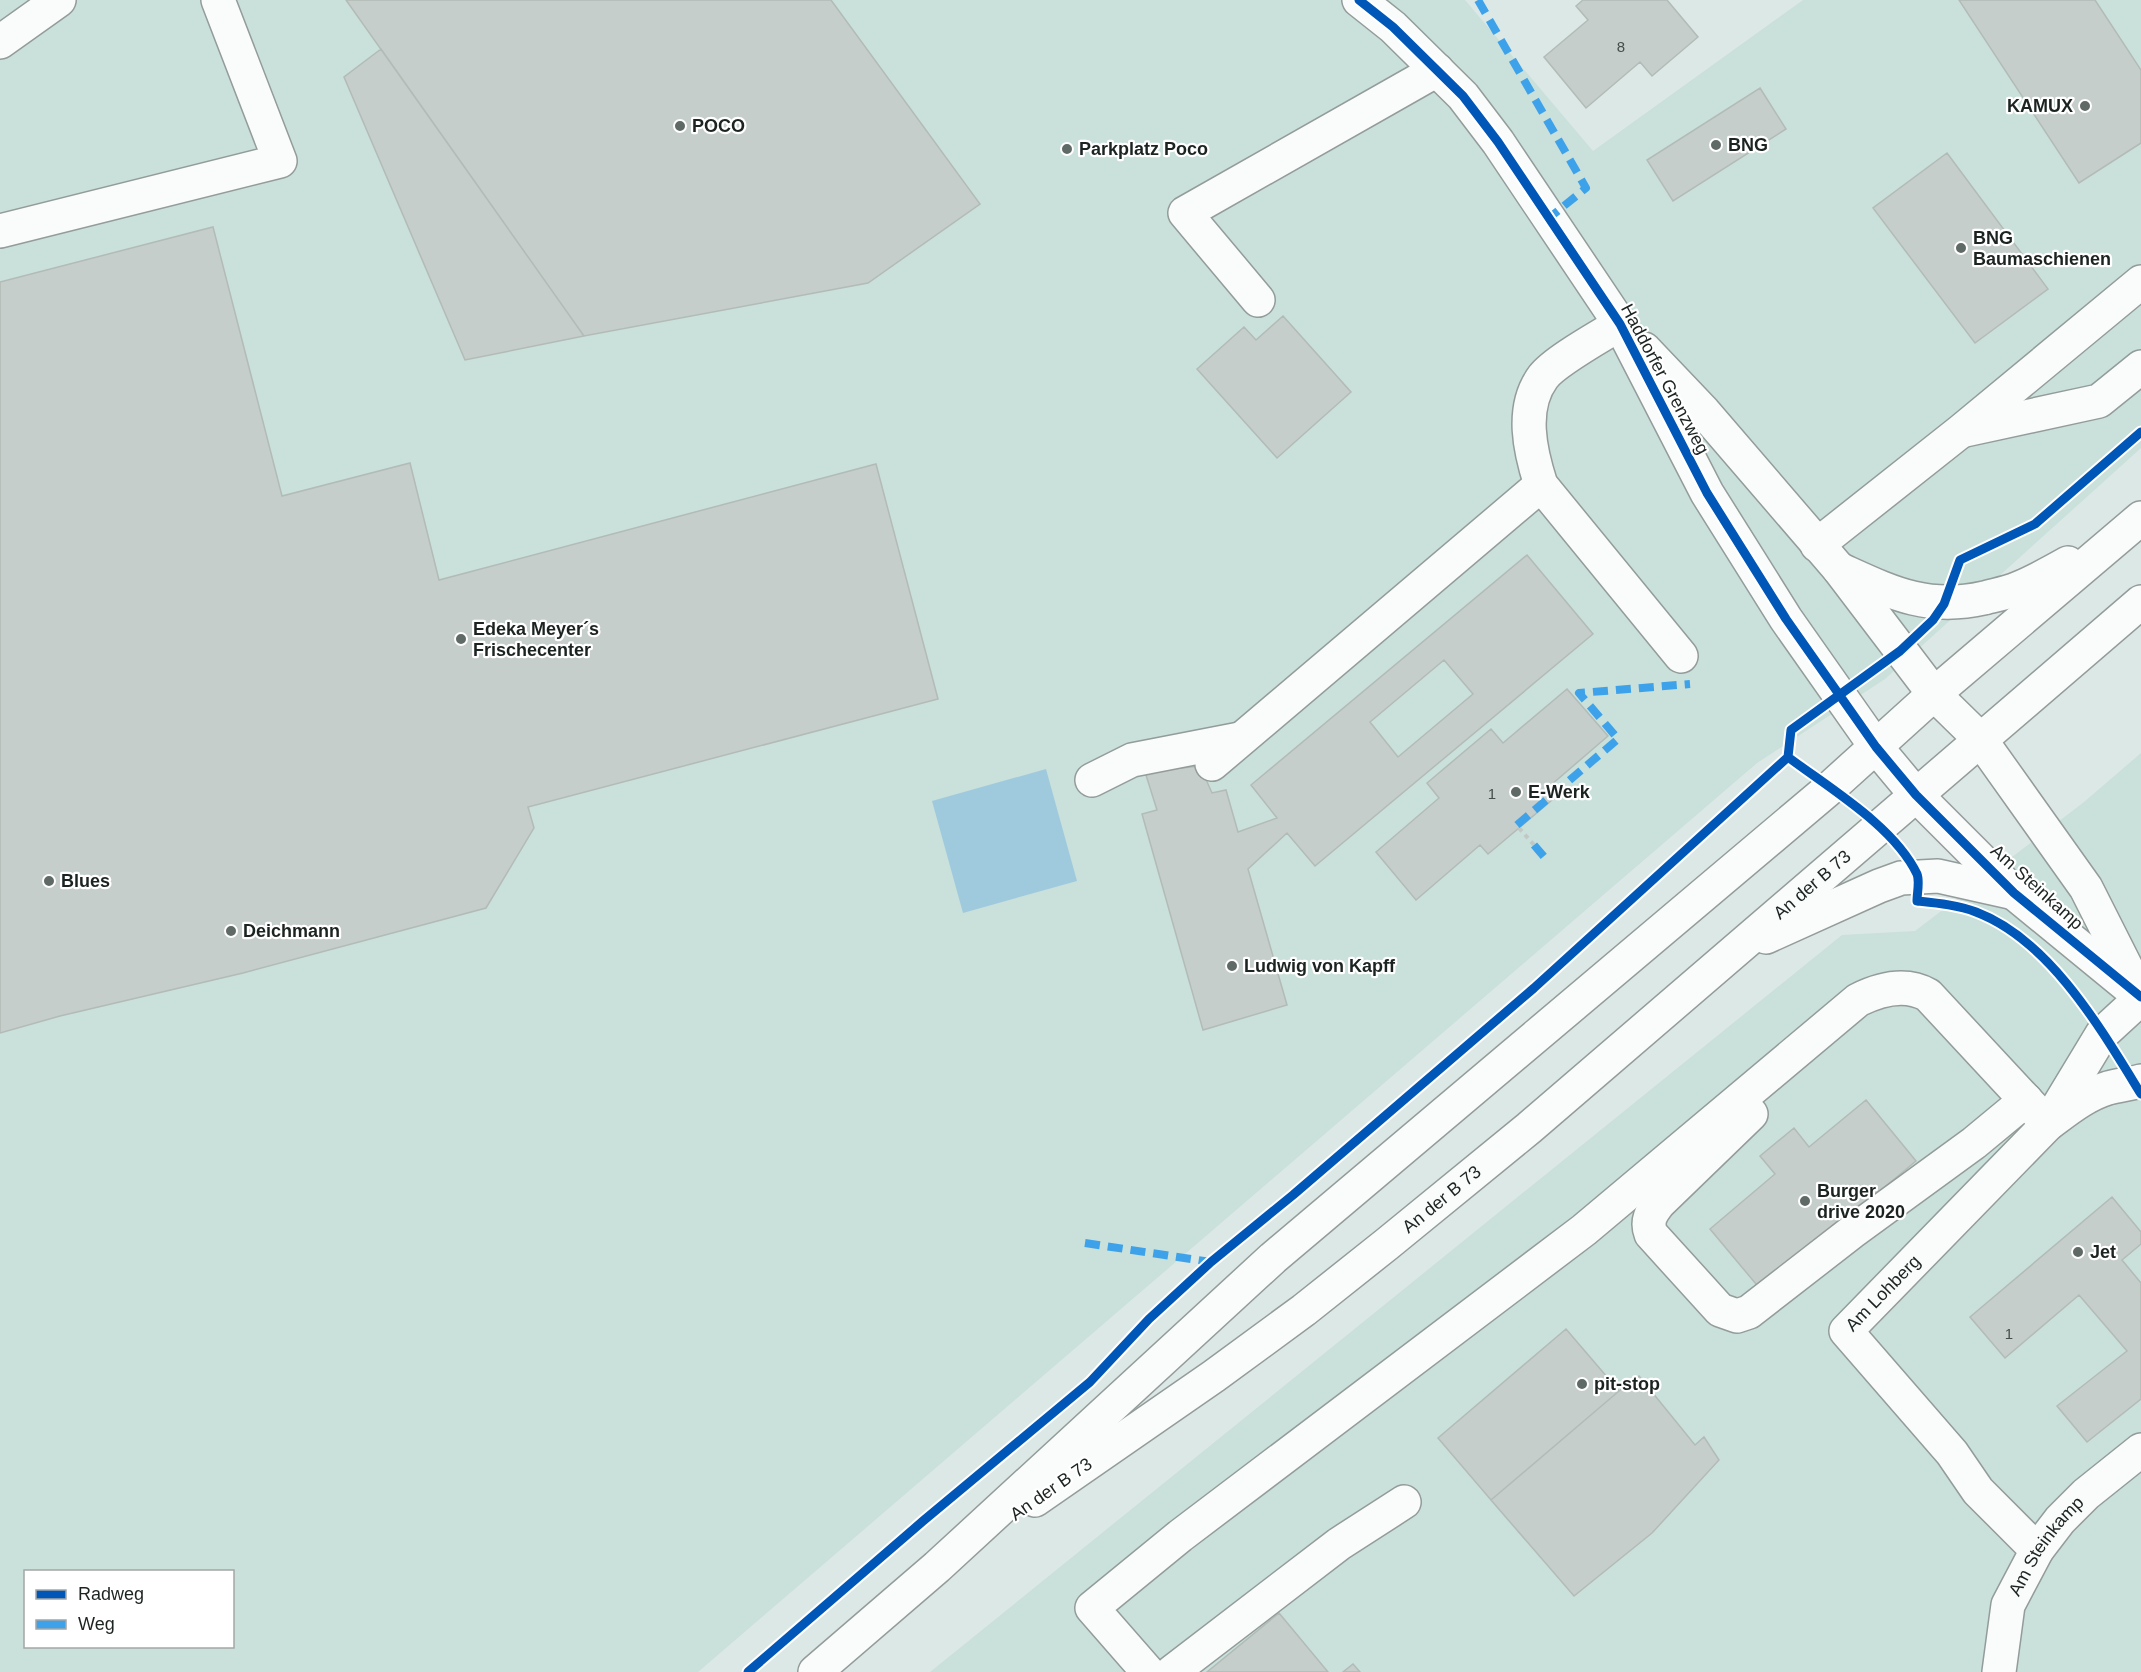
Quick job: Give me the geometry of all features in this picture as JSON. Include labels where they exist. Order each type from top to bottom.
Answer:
[{"type":"main road","points":[[0,42],[59,0]]},
{"type":"main road","points":[[0,231],[280,161],[218,0]]},
{"type":"main road","name":"Haddorfer Grenzweg","points":[[1359,0],[1393,27],[1463,96],[1498,142],[1620,324],[1707,493],[1786,619],[1876,747],[1916,795]]},
{"type":"main road","points":[[1258,300],[1185,213],[1437,70]]},
{"type":"main road","points":[[1818,545],[1961,431],[2141,282]]},
{"type":"main road","points":[[1620,324],[1543,376],[1530,404],[1532,458],[1541,485],[1681,656]]},
{"type":"main road","name":"Haddorfer Grenzweg","points":[[1620,324],[1704,412],[1839,569],[1934,694]]},
{"type":"main road","points":[[1961,431],[2099,401],[2141,367]]},
{"type":"main road","points":[[1212,764],[1541,485]]},
{"type":"main road","points":[[1839,569],[1888,592],[1910,598],[1944,604],[1966,602],[2018,589],[2129,528]]},
{"type":"main road","points":[[1934,694],[2129,528]]},
{"type":"main road","points":[[1980,739],[2141,602]]},
{"type":"main road","name":"An der B 73","points":[[816,1672],[937,1567],[1272,1258],[1830,788],[1934,694]]},
{"type":"main road","name":"Am Steinkamp","points":[[1934,694],[1980,739],[2086,888],[2141,997]]},
{"type":"main road","points":[[1092,780],[1132,760],[1242,739]]},
{"type":"main road","name":"An der B 73","points":[[937,1567],[1214,1376],[1304,1310],[1529,1128],[1980,739]]},
{"type":"main road","name":"Am Steinkamp","points":[[1916,795],[2014,893],[2141,997]]},
{"type":"main road","points":[[1732,953],[1901,878],[1938,876],[2014,893]]},
{"type":"main road","points":[[1148,1672],[1092,1608],[1180,1536],[1584,1230],[1853,1003],[1883,989],[1904,988],[1928,996],[2048,1124]]},
{"type":"main road","points":[[1914,991],[1889,998],[1842,1035],[1757,1108],[1659,1203],[1651,1214],[1648,1222],[1651,1234],[1720,1310],[1737,1316],[1749,1312],[1852,1232],[1974,1143],[2026,1100]]},
{"type":"main road","name":"Am Lohberg","points":[[2048,1124],[2102,1034],[2141,997]]},
{"type":"main road","name":"Am Lohberg","points":[[2037,1550],[1978,1491],[1952,1453],[1846,1331],[2048,1124],[2076,1103],[2094,1094],[2141,1081]]},
{"type":"main road","name":"Am Steinkamp","points":[[1999,1672],[2008,1605],[2037,1550],[2060,1520],[2086,1494],[2141,1450]]},
{"type":"main road","points":[[1172,1672],[1339,1544],[1404,1503]]},
{"type":"path","points":[[1519,828],[1534,845]]},
{"type":"shaded area","points":[[0,0],[1465,0],[1593,151],[1803,0],[2141,0],[2141,448],[1885,679],[1757,763],[698,1672],[0,1672]]},
{"type":"shaded area","points":[[2141,753],[2141,1672],[930,1672],[1842,935],[1915,931],[2084,802]]},
{"type":"water","points":[[1046,769],[1077,881],[963,913],[932,801]]},
{"type":"building","name":"POCO","points":[[346,0],[831,0],[980,204],[868,283],[584,336]]},
{"type":"building","points":[[1583,0],[1667,0],[1698,37],[1652,76],[1640,62],[1586,108],[1544,57],[1588,20],[1576,6]]},
{"type":"building","name":"KAMUX","points":[[1959,0],[2095,0],[2141,70],[2141,143],[2079,183]]},
{"type":"building","points":[[381,49],[584,336],[465,360],[344,77]]},
{"type":"building","name":"BNG","points":[[1760,88],[1786,129],[1673,201],[1647,160]]},
{"type":"building","name":"BNG Baumaschienen","points":[[1947,153],[2048,289],[1975,343],[1873,208]]},
{"type":"building","name":"Edeka Meyer´s Frischecenter","points":[[213,227],[282,496],[410,463],[439,580],[876,464],[938,699],[528,807],[534,828],[486,908],[243,973],[60,1016],[0,1033],[0,282]]},
{"type":"building","points":[[1283,316],[1351,392],[1277,458],[1197,369],[1244,327],[1256,340]]},
{"type":"building","points":[[1527,555],[1593,634],[1315,866],[1287,833],[1248,869],[1287,1005],[1203,1030],[1142,814],[1157,810],[1145,772],[1200,766],[1212,793],[1226,790],[1238,832],[1277,818],[1251,785]],"holes":[[[1444,660],[1473,694],[1398,757],[1370,722]]]},
{"type":"building","points":[[1567,689],[1608,736],[1544,791],[1552,800],[1488,854],[1480,845],[1416,900],[1376,852],[1439,798],[1427,783],[1491,729],[1503,743]]},
{"type":"building","name":"Burger drive 2020","points":[[1866,1100],[1916,1161],[1761,1290],[1710,1229],[1775,1174],[1760,1156],[1794,1128],[1809,1147]]},
{"type":"building","points":[[2112,1197],[2141,1232],[2141,1244],[2122,1260],[2141,1283],[2141,1399],[2087,1442],[2057,1406],[2127,1351],[2079,1295],[2005,1358],[1970,1317]]},
{"type":"building","points":[[1566,1329],[1619,1391],[1491,1500],[1438,1438]]},
{"type":"building","points":[[1639,1376],[1695,1445],[1704,1437],[1719,1460],[1652,1533],[1574,1596],[1491,1500]]},
{"type":"building","points":[[1279,1613],[1328,1672],[1207,1672]]},
{"type":"building","points":[[1353,1664],[1360,1672],[1343,1672]]},
{"type":"marked path","points":[[1478,0],[1586,188],[1549,218]]},
{"type":"marked path","points":[[1517,825],[1618,739],[1579,693],[1690,684]]},
{"type":"marked path","points":[[1534,845],[1546,859]]},
{"type":"marked path","points":[[1085,1243],[1211,1262]]},
{"type":"cycle path","points":[[1359,0],[1393,27],[1463,96],[1498,142],[1620,324],[1707,493],[1786,619],[1876,747],[1916,795],[2014,893],[2141,997]]},
{"type":"cycle path","points":[[748,1672],[923,1521],[1090,1382],[1149,1319],[1211,1262],[1293,1195],[1534,988],[1788,757],[1791,730],[1900,651],[1933,620],[1944,604],[1960,560],[2035,524],[2141,432]]},
{"type":"cycle path","points":[[1788,757],[1859,809],[1893,840],[1907,856],[1917,874],[1917,901],[1954,906],[1976,912],[2003,925],[2027,943],[2050,965],[2091,1015],[2141,1094]]},
{"type":"place","name":"KAMUX","points":[[2085,106]]},
{"type":"place","name":"POCO","points":[[680,126]]},
{"type":"place","name":"BNG","points":[[1716,145]]},
{"type":"place","name":"Parkplatz Poco","points":[[1067,149]]},
{"type":"place","name":"BNG Baumaschienen","points":[[1961,248]]},
{"type":"place","name":"Edeka Meyer´s Frischecenter","points":[[461,639]]},
{"type":"place","name":"E-Werk","points":[[1516,792]]},
{"type":"place","name":"Blues","points":[[49,881]]},
{"type":"place","name":"Deichmann","points":[[231,931]]},
{"type":"place","name":"Ludwig von Kapff","points":[[1232,966]]},
{"type":"place","name":"Burger drive 2020","points":[[1805,1201]]},
{"type":"place","name":"Jet","points":[[2078,1252]]},
{"type":"place","name":"pit-stop","points":[[1582,1384]]}]
